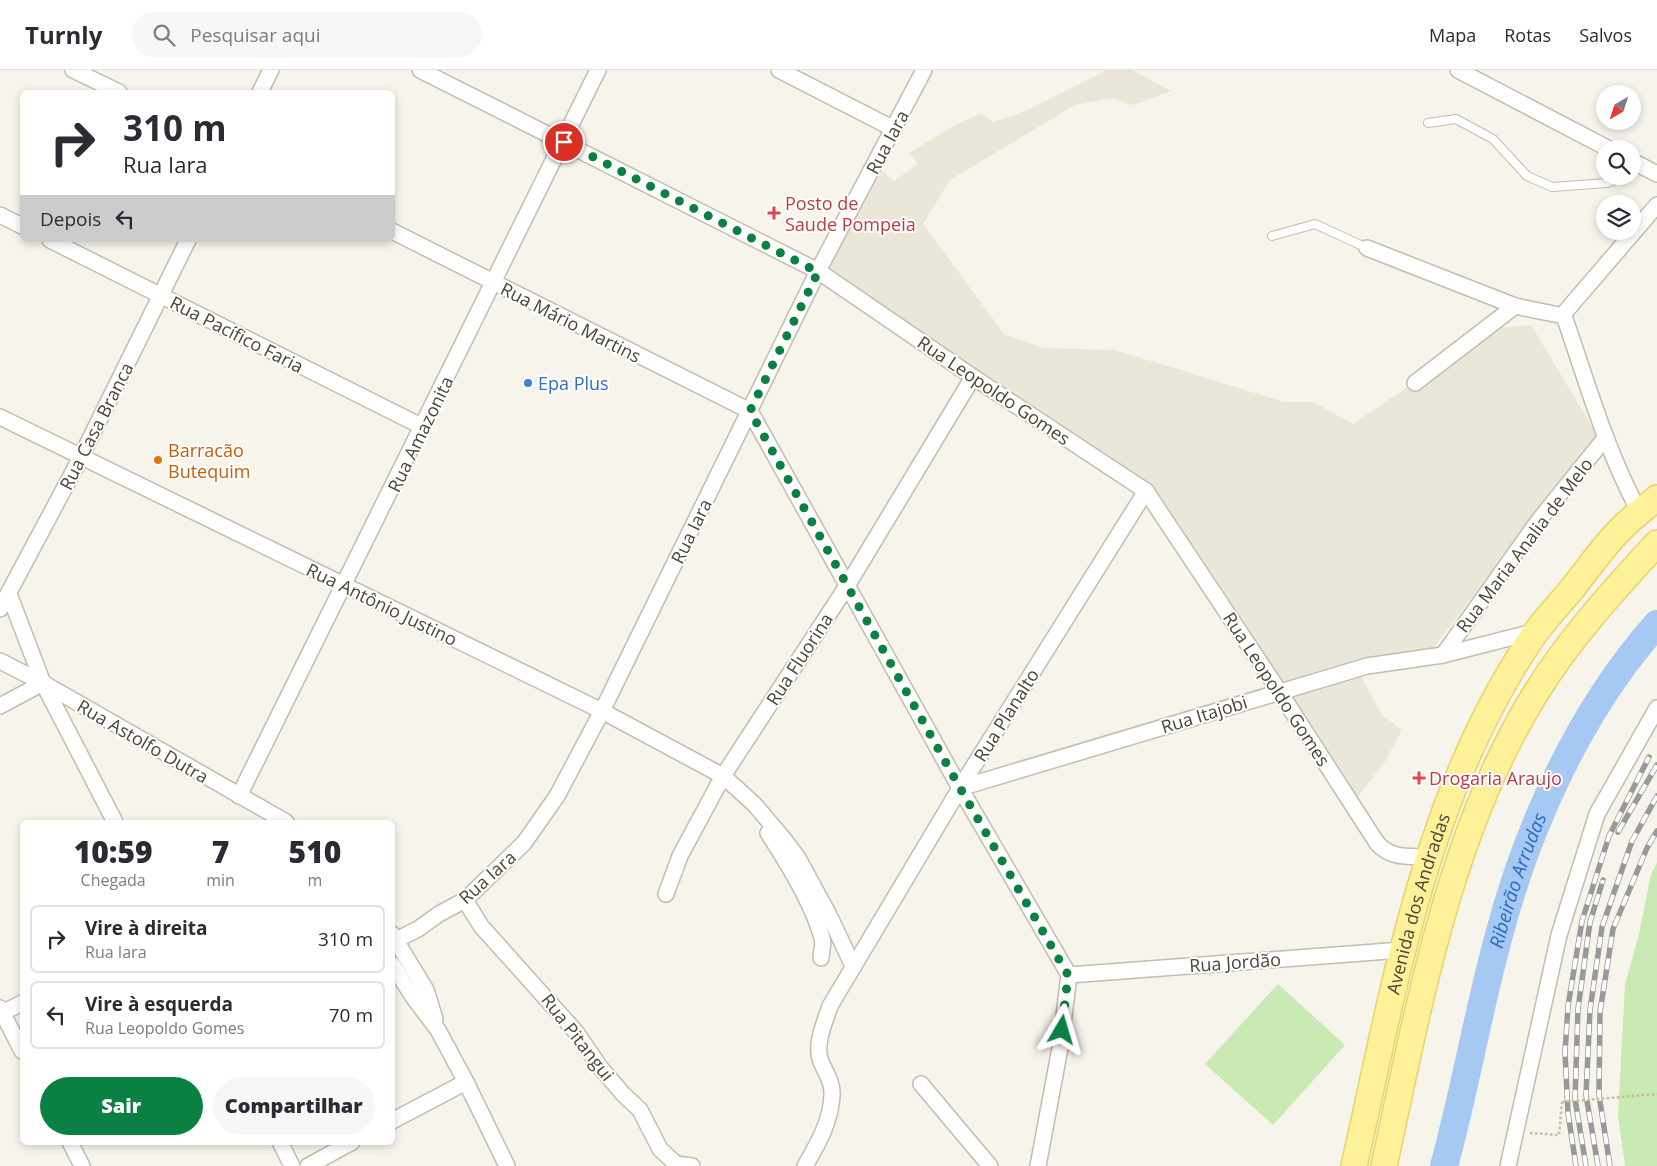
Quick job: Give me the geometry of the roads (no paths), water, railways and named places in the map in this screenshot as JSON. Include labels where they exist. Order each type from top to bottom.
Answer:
[{"type":"main road","name":"Avenida dos Andradas","points":[[1354,1166],[1402,950],[1428,857],[1458,777],[1506,680],[1530,640],[1620,530],[1648,505]]},
{"type":"main road","name":"Avenida dos Andradas","points":[[1384,1166],[1431,959],[1457,865],[1489,782],[1534,696],[1565,650],[1619,584],[1657,543]]},
{"type":"main road","points":[[1402,950],[1409,946],[1417,947],[1431,959]]},
{"type":"street","points":[[73,70],[115,90]]},
{"type":"street","points":[[261,90],[271,70]]},
{"type":"street","name":"Rua Leopoldo Gomes","points":[[420,70],[818,272],[1146,491],[1384,851],[1395,855],[1428,857]]},
{"type":"street","name":"Rua Amazonita","points":[[239,796],[598,70]]},
{"type":"street","points":[[779,70],[894,129]]},
{"type":"street","name":"Rua Iara","points":[[395,937],[418,929],[464,900],[524,843],[557,796],[602,711],[818,272],[924,70]]},
{"type":"street","points":[[1458,70],[1596,142]]},
{"type":"street","points":[[1648,505],[1626,487],[1606,437],[1564,316],[1566,311],[1657,205]]},
{"type":"street","points":[[0,215],[20,225]]},
{"type":"street","name":"Rua Mário Martins","points":[[395,233],[750,411]]},
{"type":"street","name":"Rua Pacífico Faria","points":[[54,242],[423,427]]},
{"type":"street","name":"Rua Casa Branca","points":[[0,609],[81,457],[187,242]]},
{"type":"street","points":[[1367,248],[1515,306],[1564,316]]},
{"type":"street","points":[[1415,383],[1515,306]]},
{"type":"street","name":"Rua Fluorina","points":[[666,894],[680,856],[723,776],[847,586],[974,377]]},
{"type":"street","points":[[750,411],[960,788],[1068,975],[1060,1048],[1038,1166]]},
{"type":"street","name":"Rua Antônio Justino","points":[[0,417],[602,711],[723,776],[754,804],[784,838],[798,858],[829,915],[853,966]]},
{"type":"street","name":"Rua Maria Analia de Melo","points":[[1443,654],[1539,520],[1606,437]]},
{"type":"street","name":"Rua Planalto","points":[[853,966],[960,788],[1146,491]]},
{"type":"street","points":[[9,594],[43,683],[114,820]]},
{"type":"street","name":"Rua Itajobi","points":[[960,788],[1367,666],[1443,654],[1537,631]]},
{"type":"street","name":"Rua Astolfo Dutra","points":[[0,662],[43,683],[282,820]]},
{"type":"street","points":[[0,706],[43,683]]},
{"type":"street","points":[[1508,1166],[1559,935],[1597,814],[1657,708]]},
{"type":"street","name":"Rua Antônio Justino","points":[[754,804],[760,820],[790,867],[810,906],[823,940],[821,958]]},
{"type":"street","name":"Rua Pitangui","points":[[464,900],[481,926],[576,1032],[600,1068],[640,1110],[660,1150],[676,1164],[692,1166]]},
{"type":"street","points":[[395,939],[426,990],[438,1030]]},
{"type":"street","name":"Rua Jordão","points":[[1068,975],[1402,950]]},
{"type":"street","points":[[805,1166],[819,1142],[826,1124],[832,1093],[830,1081],[820,1060],[821,1034],[830,1006],[853,966]]},
{"type":"street","points":[[395,969],[413,997],[438,1030],[507,1166]]},
{"type":"street","points":[[20,1003],[1,1012],[20,1047]]},
{"type":"street","points":[[395,1119],[466,1082]]},
{"type":"street","points":[[921,1084],[990,1166]]},
{"type":"street","points":[[72,1145],[82,1166]]},
{"type":"street","points":[[282,1145],[292,1166]]},
{"type":"street","points":[[308,1166],[346,1145]]},
{"type":"lane","points":[[1428,123],[1456,119],[1493,140],[1527,176],[1552,187],[1596,184]]},
{"type":"lane","points":[[1272,236],[1315,224],[1367,248]]},
{"type":"waterway","name":"Ribeirão Arrudas","points":[[1444,1166],[1491,964],[1525,852],[1560,770],[1581,731],[1604,693],[1657,624]]},
{"type":"railway","points":[[1576,1166],[1568,1113],[1565,1052],[1568,1006],[1582,921],[1609,836],[1649,757]]},
{"type":"railway","points":[[1618,832],[1657,765]]},
{"type":"railway","points":[[1598,1166],[1586,1095],[1590,1010],[1602,927],[1632,841],[1657,796]]},
{"type":"railway","points":[[1610,1166],[1599,1095],[1600,1012],[1613,929],[1647,848],[1657,831]]},
{"type":"railway","points":[[1586,1166],[1575,1099],[1578,1009],[1590,922],[1603,880]]},
{"type":"place","name":"Posto de Saude Pompeia","points":[[774,213]]},
{"type":"place","name":"Epa Plus","points":[[528,383]]},
{"type":"place","name":"Barracão Butequim","points":[[158,460]]},
{"type":"place","name":"Drogaria Araujo","points":[[1419,778]]}]
